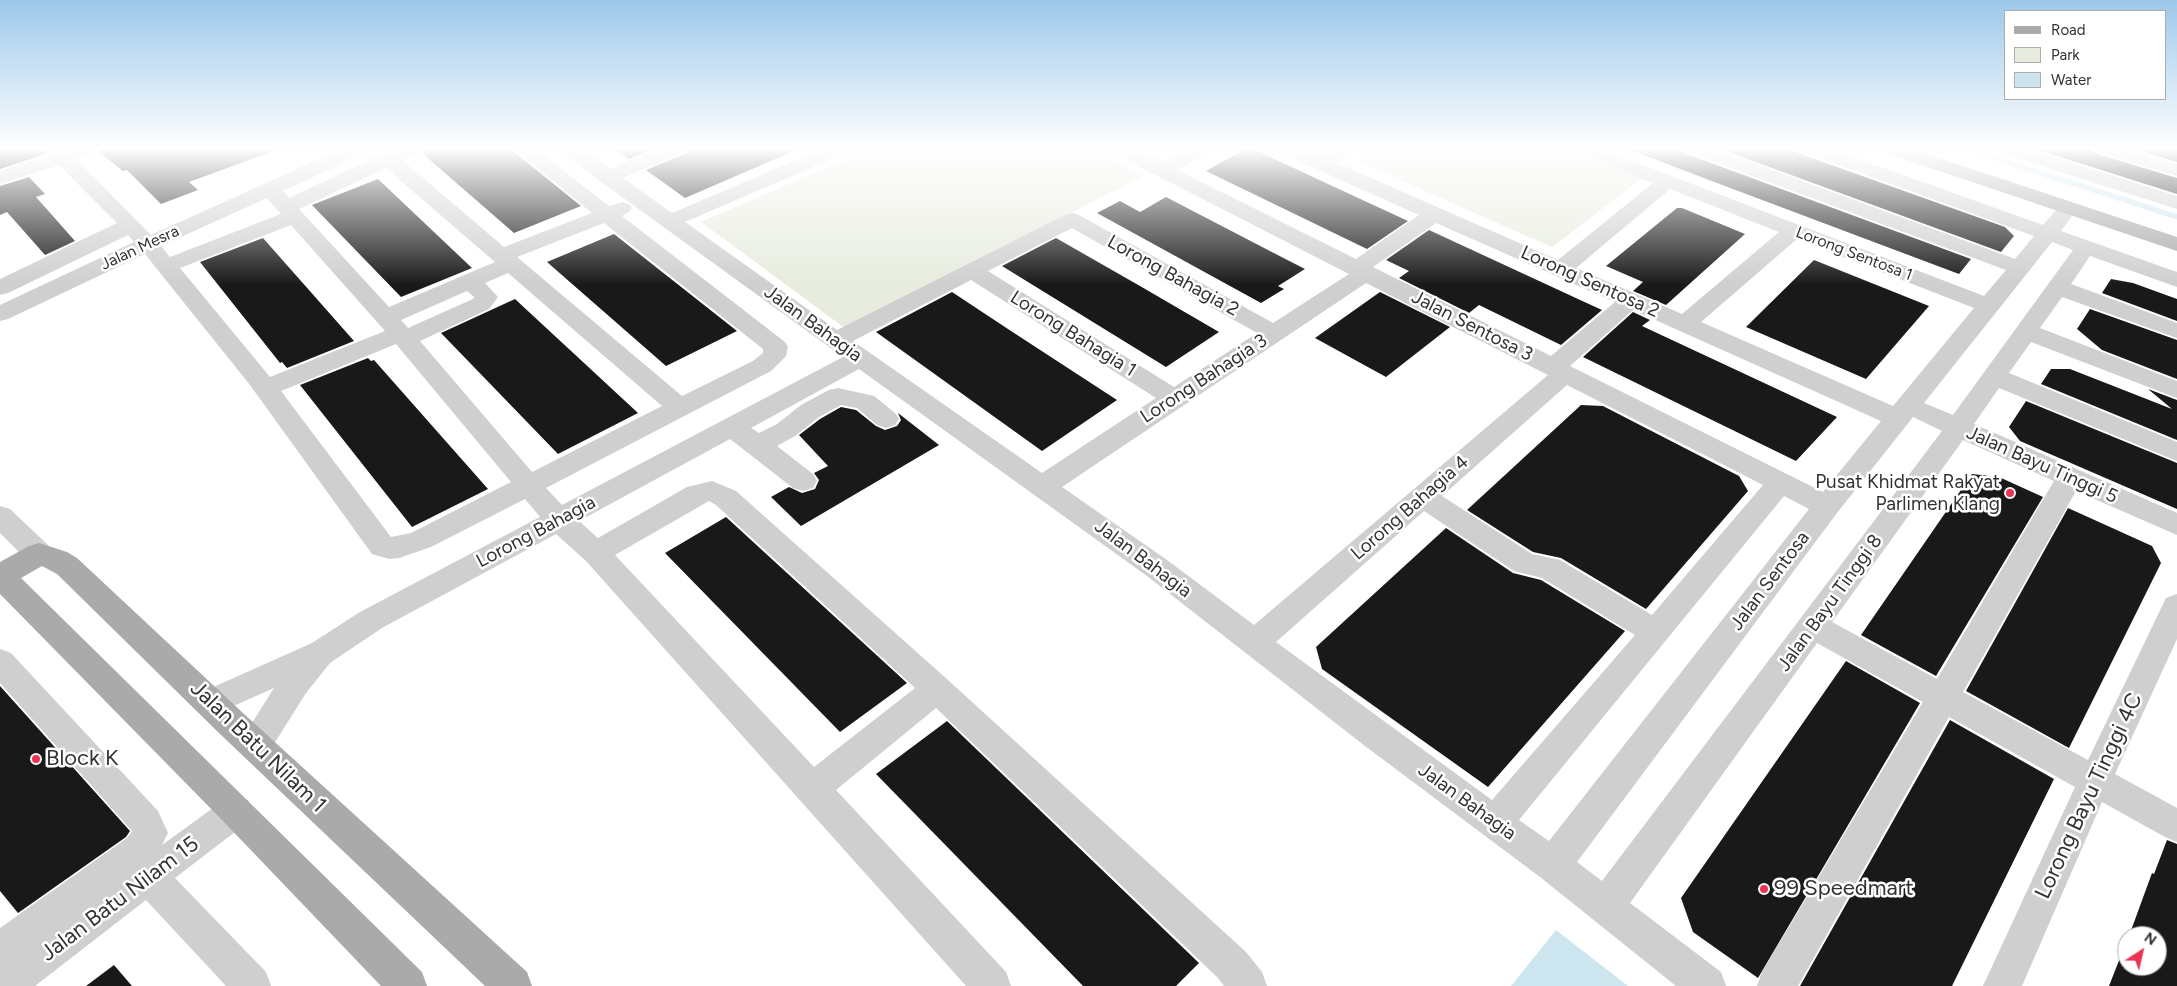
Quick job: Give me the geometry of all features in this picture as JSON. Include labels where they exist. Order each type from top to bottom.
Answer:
[{"type":"main road","points":[[2024,193],[2177,244]]},
{"type":"main road","points":[[2071,193],[2177,228]]},
{"type":"main road","points":[[39,554],[0,576],[236,811],[408,986]]},
{"type":"main road","name":"Jalan Batu Nilam 1","points":[[39,554],[57,560],[67,566],[513,986]]},
{"type":"street","points":[[98,193],[148,244],[266,388],[382,546],[389,548],[421,540],[762,366],[774,356],[776,346],[580,193]]},
{"type":"street","name":"Jalan Mesra","points":[[0,314],[261,193]]},
{"type":"street","points":[[274,193],[396,330],[559,520],[596,553],[992,986]]},
{"type":"street","points":[[166,266],[291,212],[326,193]]},
{"type":"street","points":[[428,193],[680,408]]},
{"type":"street","name":"Jalan Bahagia","points":[[628,193],[1157,568],[1254,643],[1553,865],[1707,986]]},
{"type":"street","points":[[670,221],[735,193]]},
{"type":"street","name":"Jalan Sentosa 3","points":[[1208,193],[1827,506]]},
{"type":"street","name":"Lorong Sentosa 2","points":[[1388,193],[1685,324],[1902,412]]},
{"type":"street","points":[[1561,270],[1654,193]]},
{"type":"street","name":"Lorong Sentosa 1","points":[[1738,193],[1794,230],[1989,306]]},
{"type":"street","points":[[1769,193],[2020,268]]},
{"type":"street","points":[[1937,193],[2177,280]]},
{"type":"street","points":[[2146,193],[2177,203]]},
{"type":"street","points":[[266,388],[396,330],[481,304],[487,297],[470,281],[507,259],[639,201]]},
{"type":"street","name":"Jalan Sentosa","points":[[1553,865],[1827,506],[2068,208]]},
{"type":"street","name":"Lorong Bahagia 3","points":[[1043,486],[1274,333],[1435,214]]},
{"type":"street","name":"Lorong Bahagia 2","points":[[972,271],[1072,219],[1274,333]]},
{"type":"street","points":[[0,288],[131,225]]},
{"type":"street","points":[[1685,324],[1794,230]]},
{"type":"street","name":"Jalan Bayu Tinggi 8","points":[[1605,906],[1958,428],[2085,248]]},
{"type":"street","points":[[836,340],[972,271]]},
{"type":"street","name":"Lorong Bahagia 1","points":[[972,271],[1174,398]]},
{"type":"street","points":[[2056,287],[2177,332]]},
{"type":"street","name":"Lorong Bahagia 4","points":[[1254,643],[1423,497],[1560,370],[1631,300]]},
{"type":"street","points":[[2026,331],[2177,390]]},
{"type":"street","name":"Lorong Bahagia","points":[[211,703],[323,652],[371,620],[860,358]]},
{"type":"street","points":[[1994,376],[2177,452]]},
{"type":"street","points":[[758,445],[786,430],[810,411],[838,396],[865,402],[886,419]]},
{"type":"street","name":"Jalan Bayu Tinggi 5","points":[[1902,412],[1958,428],[2177,525]]},
{"type":"street","points":[[730,426],[758,445],[803,481]]},
{"type":"street","points":[[1776,986],[1942,696],[2070,478]]},
{"type":"street","points":[[1495,823],[1781,482]]},
{"type":"street","points":[[596,553],[697,494],[712,491],[726,498],[938,689],[1232,965],[1248,986]]},
{"type":"street","points":[[1423,497],[1524,563],[1550,568],[1655,632]]},
{"type":"street","name":"Jalan Batu Nilam 1","points":[[0,516],[39,554]]},
{"type":"street","name":"Lorong Bayu Tinggi 4C","points":[[2002,986],[2095,780],[2177,606]]},
{"type":"street","points":[[1813,626],[2177,826]]},
{"type":"street","points":[[255,745],[295,684],[323,652]]},
{"type":"street","points":[[0,662],[146,822],[150,834],[140,850],[0,950]]},
{"type":"street","points":[[812,789],[938,689]]},
{"type":"street","name":"Jalan Batu Nilam 15","points":[[3,986],[236,811]]},
{"type":"street","points":[[149,877],[252,986]]},
{"type":"green space","points":[[768,193],[1109,193],[846,329],[701,222]]},
{"type":"green space","points":[[1430,193],[1623,193],[1552,247]]},
{"type":"water","points":[[1556,930],[1628,986],[1511,986]]},
{"type":"building","points":[[0,193],[44,193],[36,197],[75,241],[45,255],[7,212],[0,215]]},
{"type":"building","points":[[150,193],[190,193],[161,204]]},
{"type":"building","points":[[342,193],[393,193],[472,268],[401,297],[312,205]]},
{"type":"building","points":[[468,193],[565,193],[581,206],[514,233]]},
{"type":"building","points":[[678,193],[697,193],[685,198]]},
{"type":"building","points":[[1251,193],[1348,193],[1408,221],[1367,249]]},
{"type":"building","points":[[1745,193],[1792,193],[1971,259],[1959,274]]},
{"type":"building","points":[[1840,193],[1910,193],[2005,227],[2014,236],[2001,252]]},
{"type":"building","points":[[1166,197],[1305,269],[1278,286],[1284,289],[1261,303],[1097,213],[1120,201],[1140,212]]},
{"type":"building","points":[[1677,208],[1682,208],[1745,234],[1666,305],[1633,291],[1643,282],[1606,266]]},
{"type":"building","points":[[1429,230],[1602,310],[1561,345],[1479,305],[1469,313],[1399,278],[1409,271],[1386,260]]},
{"type":"building","points":[[614,234],[737,331],[666,366],[547,262]]},
{"type":"building","points":[[263,238],[354,341],[287,368],[282,362],[280,363],[200,262]]},
{"type":"building","points":[[1056,238],[1219,332],[1166,367],[1002,266]]},
{"type":"building","points":[[1814,260],[1929,306],[1866,379],[1746,327]]},
{"type":"building","points":[[2111,279],[2133,283],[2177,299],[2177,321],[2102,293]]},
{"type":"building","points":[[952,292],[1117,400],[1042,451],[876,332]]},
{"type":"building","points":[[1380,292],[1450,327],[1386,377],[1315,338]]},
{"type":"building","points":[[515,299],[638,413],[558,454],[441,333]]},
{"type":"building","points":[[2090,309],[2177,340],[2177,379],[2102,350],[2077,329]]},
{"type":"building","points":[[1633,312],[1650,320],[1642,326],[1837,417],[1796,461],[1583,357]]},
{"type":"building","points":[[368,358],[371,361],[374,360],[488,489],[412,527],[300,385]]},
{"type":"building","points":[[2051,369],[2070,369],[2172,409],[2148,389],[2177,400],[2177,440],[2041,384]]},
{"type":"building","points":[[2026,401],[2177,463],[2177,509],[2020,441],[2009,427]]},
{"type":"building","points":[[1581,405],[1603,406],[1739,476],[1748,491],[1646,609],[1561,558],[1533,552],[1467,510]]},
{"type":"building","points":[[841,407],[856,410],[876,426],[885,430],[897,426],[901,420],[898,413],[939,445],[801,526],[771,497],[789,487],[802,493],[815,489],[819,480],[814,473],[828,466],[799,435],[820,419]]},
{"type":"building","points":[[1972,474],[1999,477],[2043,497],[1936,676],[1861,635]]},
{"type":"building","points":[[2068,508],[2152,546],[2161,563],[2069,748],[1966,691]]},
{"type":"building","points":[[726,517],[907,683],[840,732],[665,553]]},
{"type":"building","points":[[1446,528],[1513,573],[1541,580],[1625,631],[1488,787],[1322,669],[1316,647]]},
{"type":"building","points":[[1846,661],[1920,703],[1758,978],[1693,932],[1681,898]]},
{"type":"building","name":"Block K","points":[[0,686],[130,831],[126,837],[18,913],[0,891]]},
{"type":"building","points":[[1950,720],[2054,779],[1952,986],[1800,986]]},
{"type":"building","points":[[947,721],[1199,963],[1176,986],[1083,986],[876,774]]},
{"type":"building","points":[[2167,840],[2177,844],[2177,986],[2109,986],[2117,966],[2117,976],[2167,976],[2167,926],[2133,926],[2152,873],[2154,874]]},
{"type":"building","points":[[114,965],[132,986],[86,986]]},
{"type":"waterway","points":[[2103,193],[2177,217]]},
{"type":"place","name":"Pusat Khidmat Rakyat Parlimen Klang","points":[[2010,493]]},
{"type":"place","name":"Block K","points":[[36,759]]},
{"type":"place","name":"99 Speedmart","points":[[1764,889]]}]
